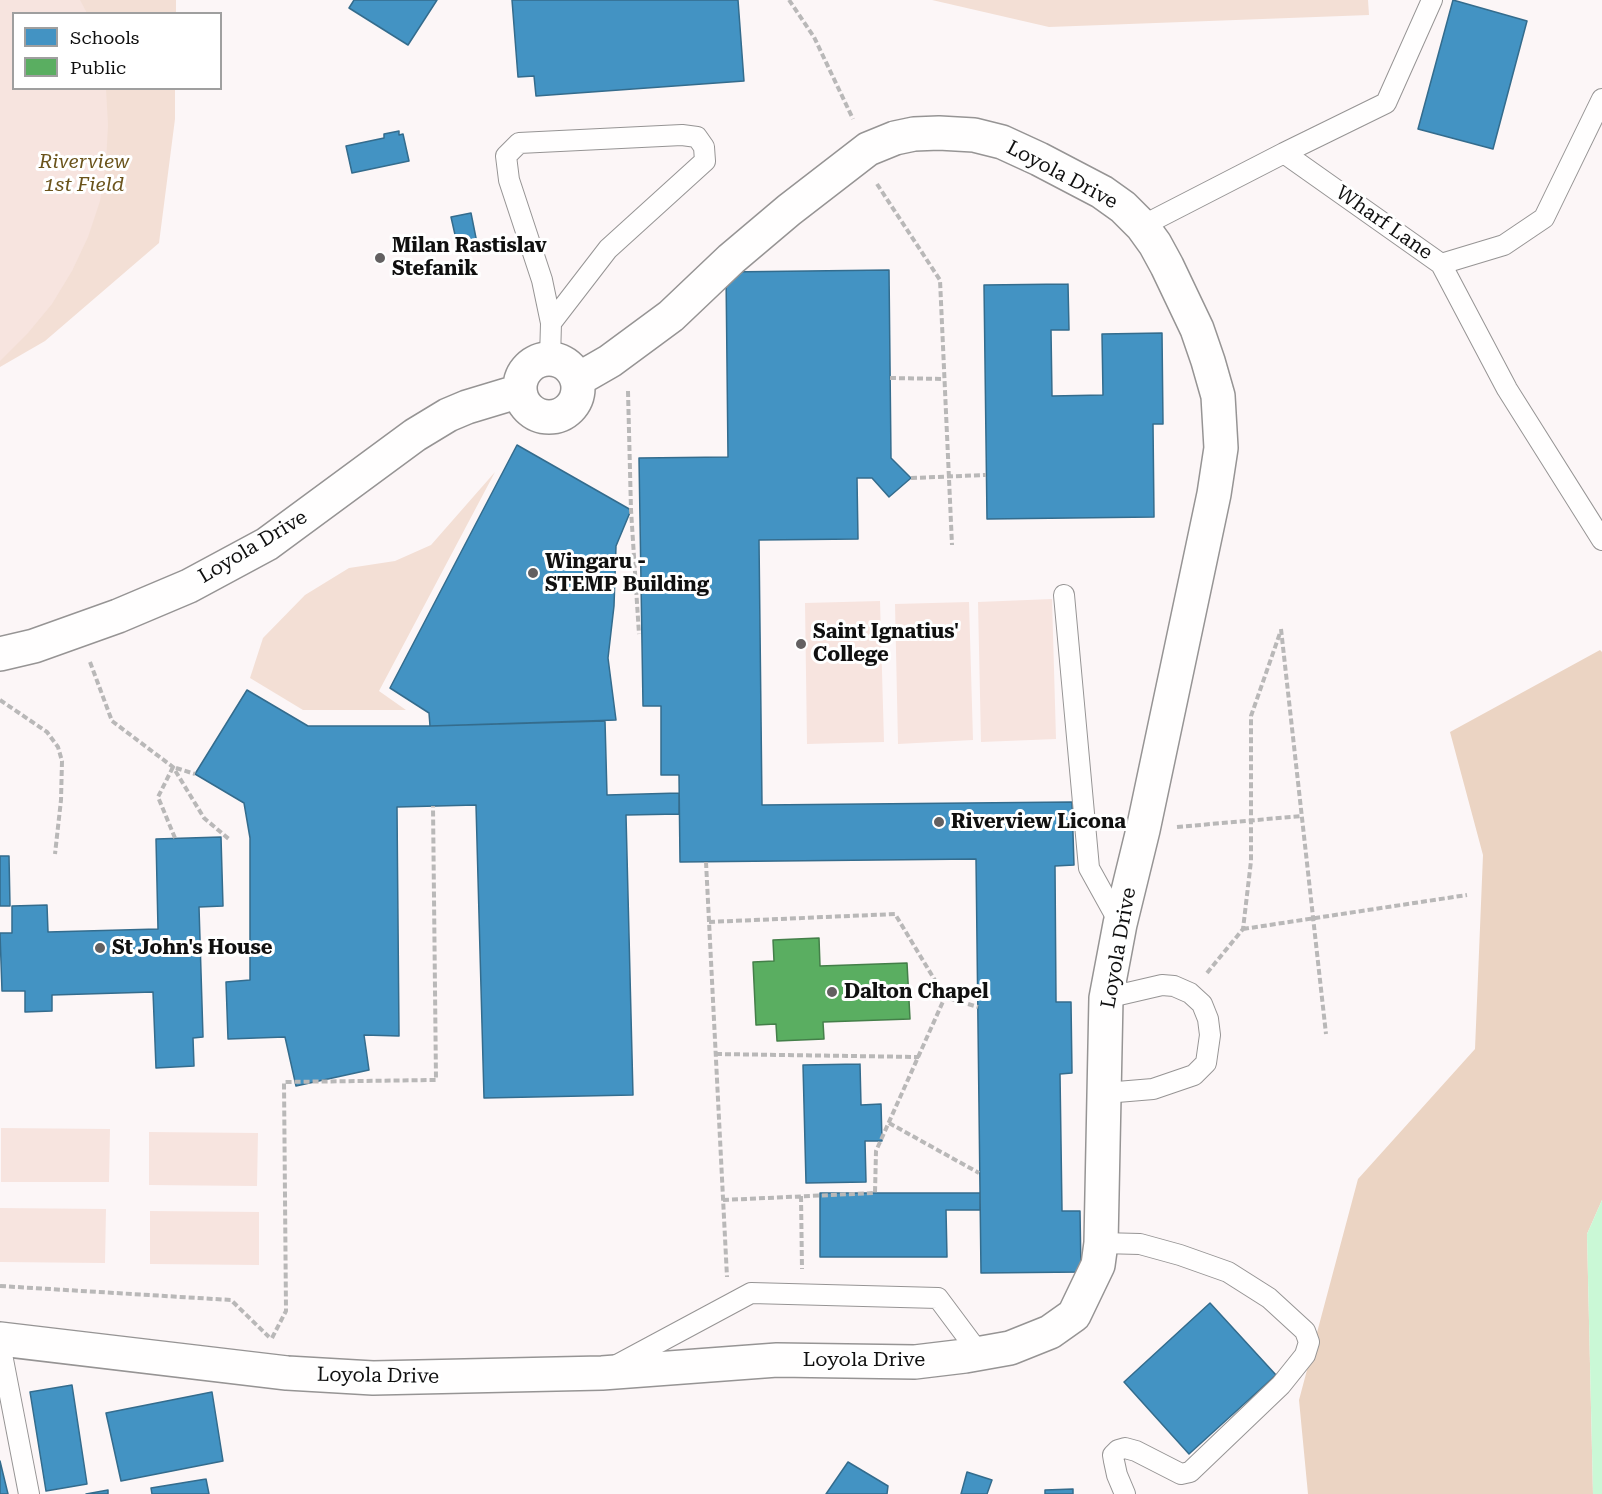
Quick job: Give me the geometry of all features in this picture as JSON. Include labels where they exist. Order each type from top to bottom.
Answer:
[{"type":"street","name":"Loyola Drive","points":[[0,1339],[287,1374],[362,1378],[602,1373],[777,1360],[915,1362],[1010,1348],[1050,1332],[1074,1315],[1098,1265],[1101,1243],[1106,998],[1120,924],[1143,830],[1214,494],[1221,439],[1218,396],[1197,328],[1155,244],[1142,226],[1123,207],[1102,192],[1002,142],[974,135],[939,133],[894,138],[868,149],[739,252],[671,316],[610,361],[577,380]]},
{"type":"street","points":[[550,359],[562,362],[572,369],[577,380],[578,392],[575,402],[557,417],[534,414],[526,406],[519,386],[529,366],[538,361],[550,359]]},
{"type":"street","name":"Loyola Drive","points":[[0,654],[34,646],[118,616],[189,586],[267,544],[423,430],[448,415],[520,391]]},
{"type":"lane","points":[[1142,226],[1386,103],[1432,0]]},
{"type":"lane","points":[[1441,264],[1504,245],[1544,218],[1602,99]]},
{"type":"lane","points":[[550,359],[551,323],[542,280],[509,180],[506,156],[519,143],[682,135],[697,137],[704,147],[705,162],[608,249],[551,323]]},
{"type":"lane","name":"Wharf Lane","points":[[1284,153],[1441,264],[1507,389],[1602,540]]},
{"type":"lane","points":[[1064,595],[1089,868],[1120,924]]},
{"type":"lane","points":[[1105,1093],[1153,1089],[1194,1075],[1206,1063],[1210,1035],[1208,1019],[1202,1004],[1190,993],[1174,986],[1162,985],[1106,998]]},
{"type":"lane","points":[[1101,1243],[1140,1244],[1228,1272],[1269,1298],[1305,1330],[1308,1342],[1305,1355],[1281,1385],[1190,1472],[1181,1474],[1136,1451],[1125,1448],[1118,1450],[1113,1455],[1117,1475],[1125,1494]]},
{"type":"lane","points":[[602,1373],[751,1293],[938,1298],[979,1353]]},
{"type":"lane","points":[[0,1344],[29,1494]]},
{"type":"path","points":[[789,0],[814,37],[868,149],[871,174],[940,280],[952,545]]},
{"type":"path","points":[[890,378],[945,379]]},
{"type":"path","points":[[633,387],[627,391],[631,510],[639,634]]},
{"type":"path","points":[[911,478],[986,475]]},
{"type":"path","points":[[1190,993],[1243,929],[1251,861],[1251,717],[1281,629],[1326,1034]]},
{"type":"path","points":[[78,630],[112,721],[173,767],[195,774]]},
{"type":"path","points":[[0,700],[47,732],[58,747],[62,761],[56,854]]},
{"type":"path","points":[[173,767],[158,797],[175,838]]},
{"type":"path","points":[[173,767],[204,818],[230,840]]},
{"type":"path","points":[[271,1339],[286,1311],[284,1082],[436,1080],[433,806]]},
{"type":"path","points":[[1143,830],[1302,816]]},
{"type":"path","points":[[706,862],[728,1305]]},
{"type":"path","points":[[1243,929],[1467,895]]},
{"type":"path","points":[[709,922],[894,914],[945,997],[978,1007]]},
{"type":"path","points":[[723,1200],[875,1193],[876,1151],[945,997]]},
{"type":"path","points":[[716,1053],[919,1057]]},
{"type":"path","points":[[889,1123],[980,1173]]},
{"type":"path","points":[[801,1196],[802,1271]]},
{"type":"path","points":[[0,1286],[231,1300],[271,1339],[283,1340]]},
{"type":"green space","name":"Riverview 1st Field","points":[[0,0],[176,0],[176,12],[12,12],[12,90],[175,90],[175,119],[159,243],[45,341],[0,367]]},
{"type":"green space","points":[[0,0],[80,0],[86,12],[12,12],[12,90],[106,90],[108,125],[106,163],[100,201],[88,237],[72,271],[52,304],[28,333],[0,361]]},
{"type":"green space","points":[[932,0],[1368,0],[1369,15],[1049,27]]},
{"type":"green space","points":[[495,472],[379,691],[406,710],[303,710],[250,678],[263,638],[305,595],[349,568],[395,561],[431,545]]},
{"type":"green space","points":[[1052,599],[1056,739],[981,742],[978,602]]},
{"type":"green space","points":[[880,601],[884,742],[807,744],[805,603]]},
{"type":"green space","points":[[969,602],[973,740],[898,744],[895,604]]},
{"type":"green space","points":[[1,1128],[110,1129],[109,1182],[1,1182]]},
{"type":"green space","points":[[149,1132],[258,1133],[257,1186],[149,1185]]},
{"type":"green space","points":[[0,1208],[106,1209],[105,1263],[0,1262]]},
{"type":"green space","points":[[150,1211],[259,1212],[259,1265],[150,1264]]},
{"type":"shaded area","points":[[1600,650],[1602,652],[1602,1200],[1587,1234],[1593,1494],[1308,1494],[1299,1400],[1358,1179],[1475,1049],[1483,855],[1450,732]]},
{"type":"shaded area","points":[[1602,1200],[1602,1494],[1593,1494],[1587,1234]]},
{"type":"building: Schools","points":[[354,0],[437,0],[408,45],[349,8]]},
{"type":"building: Schools","points":[[512,0],[738,0],[744,81],[536,96],[534,76],[518,77]]},
{"type":"building: Schools","points":[[1453,0],[1527,21],[1493,149],[1418,129]]},
{"type":"building: Schools","points":[[399,131],[399,135],[403,134],[409,161],[352,173],[346,146],[384,138],[384,134]]},
{"type":"building: Schools","points":[[471,213],[477,243],[466,241],[458,248],[451,217]]},
{"type":"building: Schools","points":[[889,270],[891,458],[911,478],[889,497],[872,478],[857,478],[858,539],[759,540],[762,805],[1072,802],[1074,865],[1055,866],[1056,1002],[1071,1002],[1072,1073],[1060,1074],[1062,1211],[1080,1211],[1081,1272],[981,1273],[976,859],[680,862],[679,775],[661,775],[661,706],[643,706],[639,458],[728,457],[726,272]]},
{"type":"building: Schools","points":[[1068,284],[1069,330],[1051,330],[1052,396],[1103,395],[1102,334],[1162,333],[1163,424],[1153,424],[1154,517],[987,519],[984,285]]},
{"type":"building: Schools","name":"Wingaru - STEMP Building","points":[[517,445],[631,510],[616,546],[614,606],[608,658],[616,720],[430,726],[429,713],[390,688]]},
{"type":"building: Schools","points":[[247,690],[308,726],[430,726],[605,721],[607,795],[679,793],[679,814],[626,815],[633,1095],[484,1098],[476,805],[397,807],[399,1036],[364,1035],[369,1070],[296,1086],[285,1037],[228,1039],[226,982],[250,980],[250,838],[244,803],[195,774]]},
{"type":"building: Schools","name":"St John's House","points":[[221,837],[223,906],[199,907],[203,1037],[193,1038],[194,1066],[156,1068],[153,992],[52,995],[52,1011],[25,1012],[25,991],[2,991],[0,933],[12,933],[12,906],[47,905],[48,932],[158,929],[156,839]]},
{"type":"building: Schools","points":[[0,856],[9,856],[10,906],[0,906]]},
{"type":"building: Schools","points":[[860,1064],[861,1105],[881,1104],[882,1141],[865,1141],[866,1182],[806,1183],[803,1065]]},
{"type":"building: Schools","points":[[820,1193],[980,1193],[980,1210],[946,1210],[947,1257],[820,1257]]},
{"type":"building: Schools","points":[[1210,1303],[1276,1375],[1189,1454],[1124,1382]]},
{"type":"building: Schools","points":[[72,1385],[87,1484],[46,1491],[30,1392]]},
{"type":"building: Schools","points":[[212,1392],[223,1461],[121,1481],[106,1413]]},
{"type":"building: Schools","points":[[0,1461],[8,1494],[0,1494]]},
{"type":"building: Schools","points":[[848,1462],[888,1486],[887,1494],[826,1494]]},
{"type":"building: Schools","points":[[967,1472],[992,1480],[987,1494],[961,1494]]},
{"type":"building: Schools","points":[[206,1479],[209,1494],[152,1494],[151,1488]]},
{"type":"building: Schools","points":[[1073,1489],[1073,1494],[1045,1494],[1045,1490]]},
{"type":"building: Schools","points":[[108,1490],[108,1494],[86,1494]]},
{"type":"building: Public","name":"Dalton Chapel","points":[[819,938],[820,966],[907,963],[910,1019],[823,1022],[824,1039],[777,1041],[776,1024],[756,1025],[753,962],[774,961],[773,940]]},
{"type":"place","name":"Milan Rastislav Stefanik","points":[[380,258]]},
{"type":"place","name":"Wingaru - STEMP Building","points":[[533,573]]},
{"type":"place","name":"Saint Ignatius' College","points":[[801,644]]},
{"type":"place","name":"Riverview Licona","points":[[939,822]]},
{"type":"place","name":"St John's House","points":[[100,948]]},
{"type":"place","name":"Dalton Chapel","points":[[832,992]]}]
